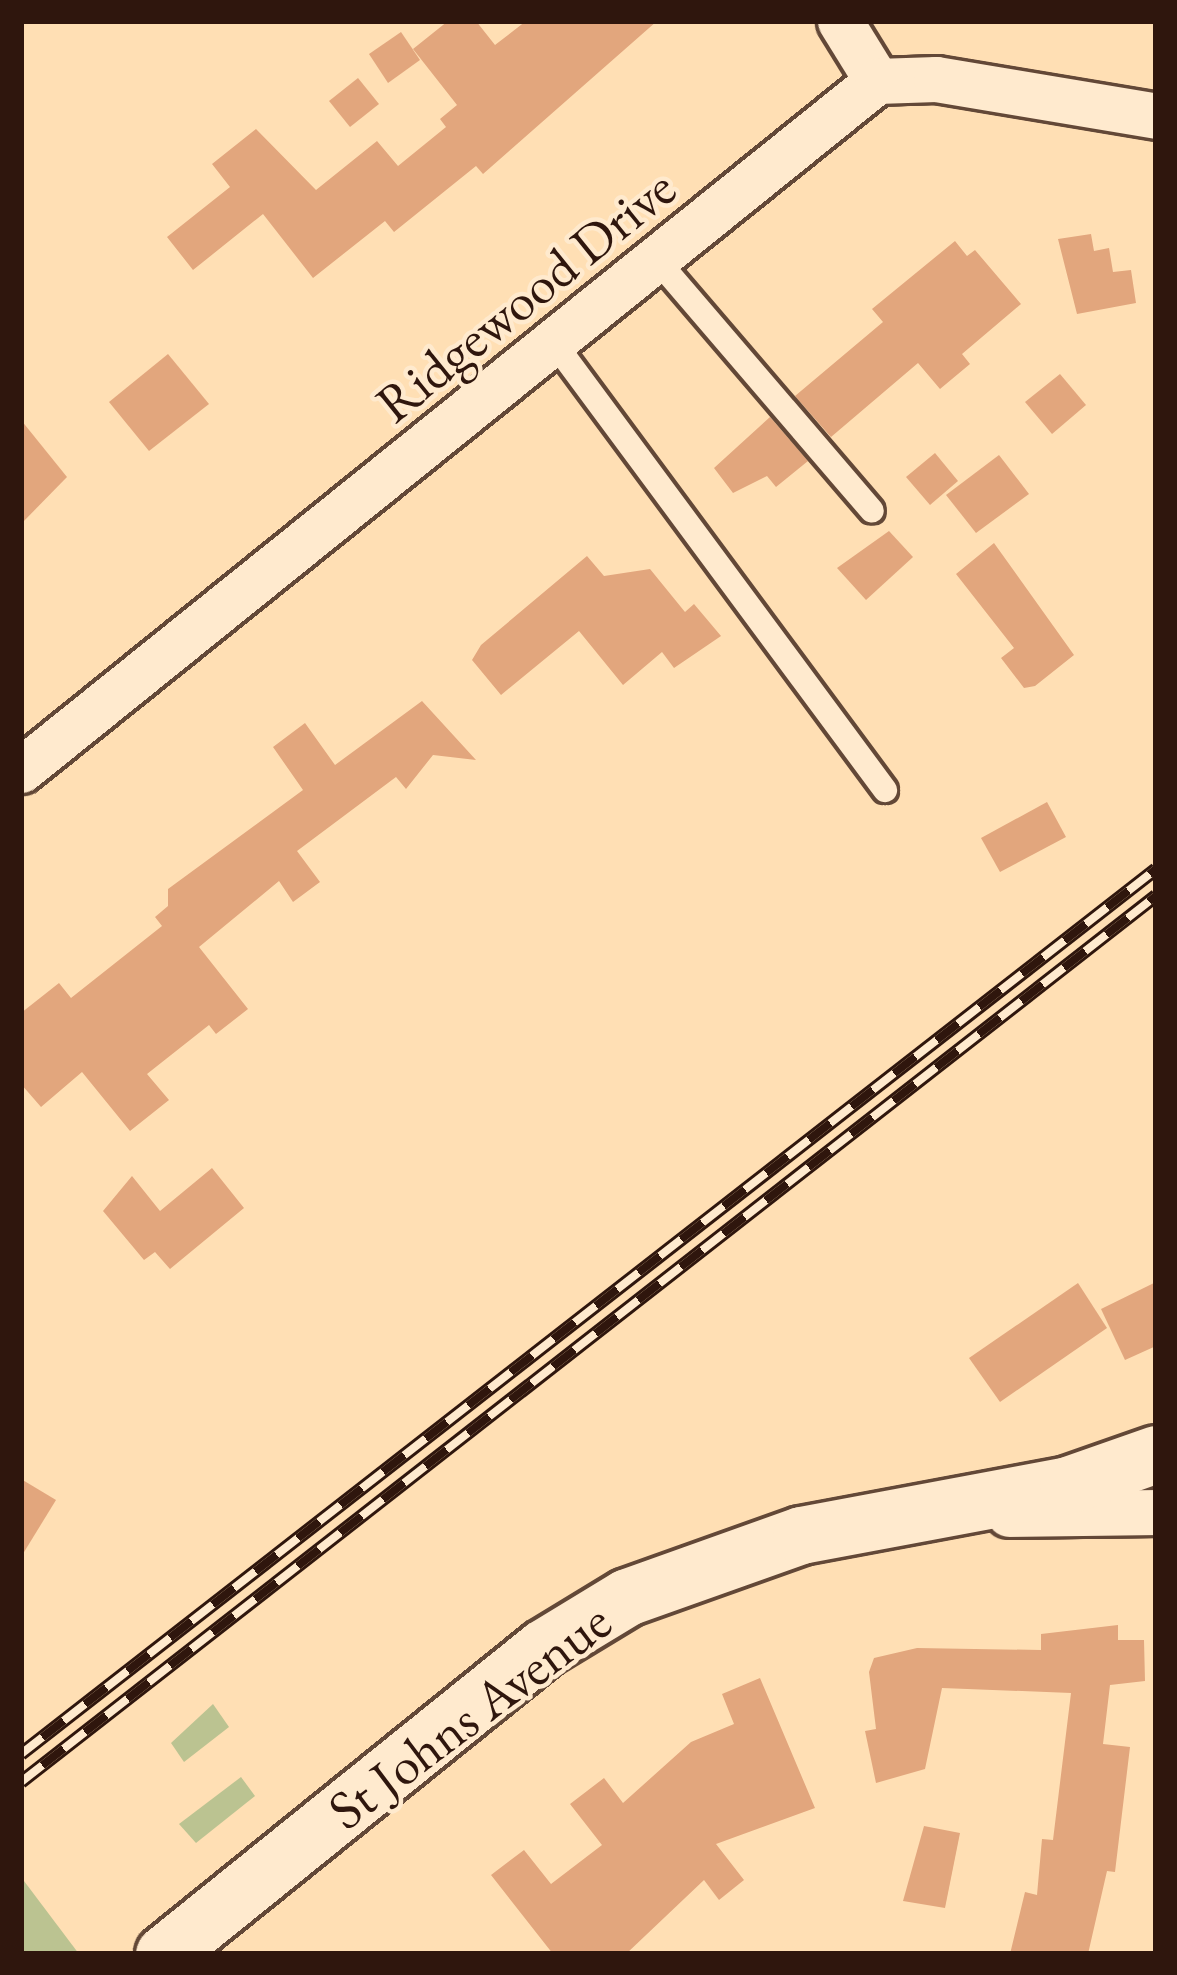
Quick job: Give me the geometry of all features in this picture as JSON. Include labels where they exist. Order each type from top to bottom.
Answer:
[{"type":"street","points":[[840,21],[877,81],[936,79],[1156,116]]},
{"type":"street","name":"Ridgewood Drive","points":[[21,770],[877,81]]},
{"type":"street","name":"St Johns Avenue","points":[[164,1954],[526,1661],[610,1607],[698,1564],[1068,1485],[1156,1454]]},
{"type":"street","points":[[916,1515],[1156,1511]]},
{"type":"lane","points":[[657,260],[872,511]]},
{"type":"lane","points":[[555,344],[885,790]]},
{"type":"green space","points":[[213,1704],[229,1727],[184,1762],[171,1743]]},
{"type":"green space","points":[[241,1777],[255,1796],[196,1843],[179,1824]]},
{"type":"green space","points":[[21,1877],[79,1954],[21,1954]]},
{"type":"building","points":[[448,21],[476,21],[495,45],[526,21],[657,21],[483,174],[476,166],[394,232],[385,221],[313,278],[263,214],[193,270],[167,237],[230,187],[212,164],[256,129],[316,190],[377,141],[398,166],[446,127],[440,119],[457,105],[413,49]]},
{"type":"building","points":[[401,32],[420,60],[388,83],[369,54]]},
{"type":"building","points":[[358,78],[379,104],[350,127],[329,101]]},
{"type":"building","points":[[1091,234],[1094,251],[1109,248],[1113,272],[1131,270],[1136,303],[1077,314],[1058,239]]},
{"type":"building","points":[[955,241],[967,256],[975,250],[1021,304],[962,354],[970,364],[940,389],[918,363],[831,437],[795,396],[883,322],[872,309]]},
{"type":"building","points":[[168,354],[209,404],[149,451],[109,402]]},
{"type":"building","points":[[1060,374],[1086,405],[1052,434],[1025,402]]},
{"type":"building","points":[[770,417],[808,461],[776,487],[767,476],[733,493],[714,468]]},
{"type":"building","points":[[21,420],[67,477],[21,524]]},
{"type":"building","points":[[935,453],[958,481],[930,505],[906,477]]},
{"type":"building","points":[[999,455],[1029,494],[976,533],[946,495]]},
{"type":"building","points":[[889,531],[913,557],[866,600],[837,568]]},
{"type":"building","points":[[994,543],[1074,655],[1035,686],[1024,688],[1001,658],[1014,648],[956,574]]},
{"type":"building","points":[[587,556],[604,576],[650,569],[685,612],[694,604],[721,636],[674,668],[662,652],[623,685],[579,631],[501,695],[472,660],[481,645]]},
{"type":"building","points":[[422,701],[476,760],[433,755],[406,789],[396,777],[297,851],[320,882],[293,902],[279,881],[199,947],[248,1009],[216,1034],[209,1025],[147,1074],[169,1100],[130,1131],[82,1072],[41,1107],[21,1084],[21,1013],[59,983],[71,998],[162,926],[155,917],[168,906],[168,889],[303,790],[273,747],[305,723],[335,765]]},
{"type":"building","points":[[1047,802],[1066,837],[1000,872],[981,838]]},
{"type":"building","points":[[212,1168],[244,1208],[170,1269],[155,1252],[144,1260],[103,1211],[132,1176],[160,1211]]},
{"type":"building","points":[[1156,1282],[1156,1346],[1125,1360],[1101,1309]]},
{"type":"building","points":[[1078,1283],[1107,1328],[1000,1402],[969,1358]]},
{"type":"building","points":[[21,1479],[56,1500],[21,1557]]},
{"type":"building","points":[[1118,1625],[1118,1640],[1144,1640],[1145,1681],[1110,1685],[1103,1744],[1130,1747],[1115,1872],[1107,1871],[1088,1954],[1010,1954],[1025,1892],[1037,1895],[1042,1839],[1053,1840],[1071,1693],[942,1688],[925,1769],[876,1783],[865,1731],[876,1729],[869,1672],[874,1658],[917,1648],[1041,1650],[1041,1634]]},
{"type":"building","points":[[760,1678],[815,1808],[716,1844],[744,1880],[719,1900],[704,1880],[626,1954],[553,1954],[491,1875],[524,1850],[551,1884],[602,1845],[570,1804],[604,1778],[623,1803],[691,1742],[734,1724],[722,1694]]},
{"type":"building","points":[[924,1826],[960,1833],[945,1908],[903,1901]]},
{"type":"railway","points":[[21,1754],[1156,869]]},
{"type":"railway","points":[[21,1782],[1156,896]]}]
